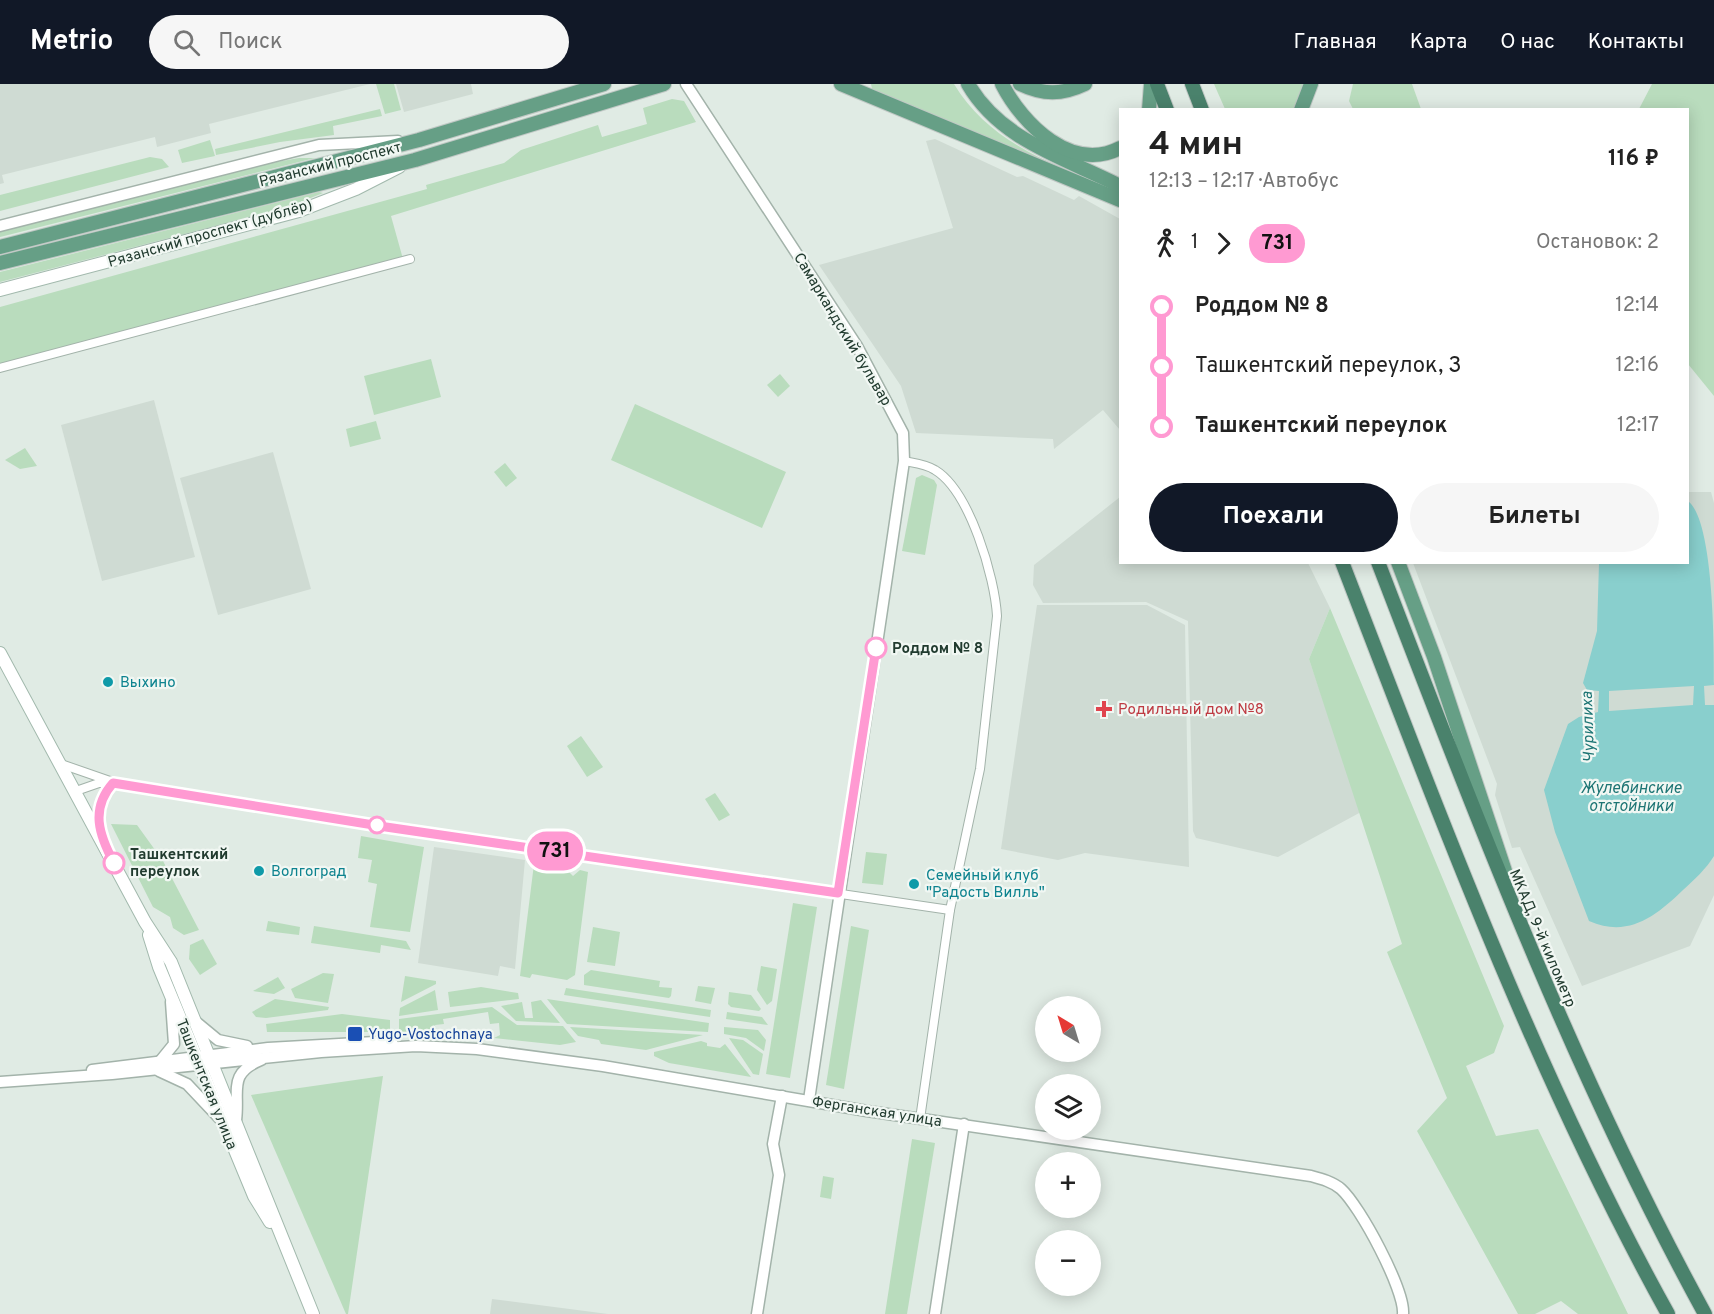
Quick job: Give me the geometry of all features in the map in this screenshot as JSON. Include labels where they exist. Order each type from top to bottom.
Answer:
[{"type":"highway","points":[[1156,84],[1166,108]]},
{"type":"highway","points":[[1192,84],[1201,108]]},
{"type":"highway","points":[[1343,564],[1457,860],[1545,1070],[1593,1172],[1668,1314]]},
{"type":"highway","name":"МКАД, 9-й километр","points":[[1379,564],[1530,951],[1623,1157],[1705,1314]]},
{"type":"main road","name":"Рязанский проспект","points":[[0,246],[419,140],[604,84]]},
{"type":"main road","name":"Рязанский проспект","points":[[0,263],[415,160],[664,84]]},
{"type":"main road","points":[[841,84],[1119,200]]},
{"type":"main road","points":[[968,84],[1004,125],[1030,143],[1119,186]]},
{"type":"main road","points":[[1002,84],[1022,113],[1042,134],[1060,146],[1089,156],[1109,153],[1119,148]]},
{"type":"main road","points":[[1021,84],[1036,91],[1052,93],[1068,91],[1085,84]]},
{"type":"main road","points":[[1149,108],[1151,84]]},
{"type":"main road","points":[[1197,84],[1208,108]]},
{"type":"main road","points":[[1302,108],[1311,84]]},
{"type":"main road","name":"Рязанский проспект (дублёр)","points":[[0,290],[299,211],[356,189],[415,160]]},
{"type":"main road","points":[[1399,564],[1456,720],[1530,951]]},
{"type":"main road","name":"Ташкентская улица","points":[[0,653],[145,922],[164,949],[237,1120],[282,1241],[304,1286],[314,1314]]},
{"type":"main road","name":"Ташкентская улица","points":[[145,922],[197,1061],[254,1196],[282,1241]]},
{"type":"street","name":"Самаркандский бульвар","points":[[686,84],[857,346],[903,433],[904,461],[809,1100]]},
{"type":"street","points":[[0,226],[319,145],[419,140]]},
{"type":"street","points":[[0,368],[410,259]]},
{"type":"street","points":[[904,461],[936,470],[952,488],[986,556],[996,591],[996,640],[980,769],[950,910],[920,1119]]},
{"type":"street","points":[[61,764],[113,783]]},
{"type":"street","points":[[76,791],[99,783],[113,783],[386,827],[950,910]]},
{"type":"street","points":[[101,838],[101,799],[113,783]]},
{"type":"street","points":[[171,995],[174,1039],[170,1051],[158,1065],[187,1084],[223,1122]]},
{"type":"street","points":[[195,1021],[223,1042],[269,1052]]},
{"type":"street","name":"Ферганская улица","points":[[0,1082],[66,1076],[111,1066],[158,1065],[269,1052],[411,1047],[519,1053],[920,1119],[1311,1176],[1327,1180],[1341,1189],[1352,1201],[1396,1281],[1404,1305],[1403,1314]]},
{"type":"street","points":[[237,1120],[237,1078],[269,1052]]},
{"type":"street","points":[[757,1314],[779,1175],[773,1144],[782,1096]]},
{"type":"street","points":[[934,1314],[964,1124]]},
{"type":"shaded area","points":[[0,84],[370,84],[209,124],[211,133],[157,147],[155,137],[2,175],[4,183],[0,184]]},
{"type":"shaded area","points":[[396,84],[471,84],[473,94],[404,112]]},
{"type":"shaded area","points":[[935,139],[1017,177],[1023,176],[1074,200],[1079,196],[1119,218],[1119,429],[1103,410],[1054,449],[1053,439],[916,433],[901,386],[819,265],[953,228],[926,141]]},
{"type":"shaded area","points":[[154,400],[195,557],[102,581],[61,425]]},
{"type":"shaded area","points":[[273,452],[311,589],[218,615],[180,478]]},
{"type":"shaded area","points":[[1689,492],[1711,492],[1714,503],[1714,895],[1690,946],[1582,986],[1520,847],[1512,848],[1495,795],[1497,784],[1413,564],[1689,564]]},
{"type":"shaded area","points":[[1119,498],[1119,564],[1308,564],[1330,608],[1309,659],[1361,812],[1278,857],[1196,838],[1193,831],[1188,621],[1146,602],[1043,603],[1033,585],[1034,565]]},
{"type":"shaded area","name":"Родильный дом №8","points":[[1037,605],[1147,605],[1185,625],[1189,867],[1085,853],[1058,860],[1001,849]]},
{"type":"shaded area","points":[[434,847],[525,860],[515,969],[500,966],[498,976],[418,963]]},
{"type":"shaded area","points":[[492,1299],[608,1314],[490,1314]]},
{"type":"green space","points":[[376,84],[394,84],[401,110],[385,114]]},
{"type":"green space","points":[[871,84],[954,84],[984,121],[1003,136],[1044,160],[1110,186],[1119,192],[1119,196],[880,93],[872,89]]},
{"type":"green space","points":[[1214,84],[1303,84],[1296,108],[1225,108]]},
{"type":"green space","points":[[1353,84],[1412,84],[1421,108],[1352,108],[1349,101]]},
{"type":"green space","points":[[1652,84],[1714,84],[1714,396],[1689,365],[1689,108],[1640,108]]},
{"type":"green space","points":[[672,99],[684,101],[696,122],[391,216],[403,259],[0,367],[0,307],[427,189],[426,185],[504,163],[521,150],[598,125],[602,137],[647,124],[643,108]]},
{"type":"green space","points":[[380,109],[382,116],[333,126],[334,135],[280,142],[216,155],[215,149]]},
{"type":"green space","points":[[210,140],[215,156],[182,163],[178,150]]},
{"type":"green space","points":[[150,157],[162,159],[169,167],[0,211],[0,195]]},
{"type":"green space","points":[[299,158],[315,158],[0,237],[0,231],[248,167]]},
{"type":"green space","points":[[319,192],[323,193],[288,207],[0,282],[0,272]]},
{"type":"green space","points":[[431,359],[441,397],[374,415],[364,376]]},
{"type":"green space","points":[[780,374],[790,386],[778,397],[767,385]]},
{"type":"green space","points":[[635,404],[786,472],[762,528],[611,460]]},
{"type":"green space","points":[[376,421],[381,439],[350,447],[346,429]]},
{"type":"green space","points":[[25,448],[37,466],[20,469],[5,460]]},
{"type":"green space","points":[[505,463],[517,478],[506,487],[494,472]]},
{"type":"green space","points":[[922,475],[934,480],[937,485],[925,555],[902,551],[916,478]]},
{"type":"green space","points":[[1330,608],[1504,1026],[1494,1053],[1466,1066],[1496,1136],[1538,1129],[1628,1314],[1578,1314],[1561,1301],[1535,1314],[1518,1314],[1417,1131],[1447,1098],[1387,952],[1402,944],[1309,659]]},
{"type":"green space","points":[[581,736],[603,767],[587,777],[567,746]]},
{"type":"green space","points":[[715,793],[730,815],[719,821],[705,799]]},
{"type":"green space","points":[[111,824],[137,825],[163,861],[199,930],[184,935],[173,928],[170,917],[153,907]]},
{"type":"green space","points":[[361,836],[424,847],[410,932],[370,927],[377,884],[368,882],[372,860],[358,858]]},
{"type":"green space","points":[[866,852],[887,854],[883,885],[862,883]]},
{"type":"green space","points":[[535,856],[572,861],[569,872],[573,876],[580,870],[588,872],[575,975],[567,980],[532,974],[530,978],[520,976]]},
{"type":"green space","points":[[793,903],[817,907],[790,1078],[766,1074]]},
{"type":"green space","points":[[268,921],[300,927],[299,935],[266,931]]},
{"type":"green space","points":[[314,926],[406,941],[411,950],[381,945],[380,953],[311,943]]},
{"type":"green space","points":[[851,926],[869,930],[844,1089],[826,1085]]},
{"type":"green space","points":[[593,927],[620,932],[615,966],[587,962]]},
{"type":"green space","points":[[203,939],[217,964],[200,975],[189,959],[190,945]]},
{"type":"green space","points":[[761,966],[777,969],[772,1001],[767,1005],[757,990]]},
{"type":"green space","points":[[591,970],[660,981],[659,987],[672,988],[671,996],[669,998],[584,985],[584,975]]},
{"type":"green space","points":[[323,973],[334,974],[328,1003],[295,998],[291,989]]},
{"type":"green space","points":[[405,976],[436,981],[436,984],[401,1002]]},
{"type":"green space","points":[[278,977],[285,988],[274,994],[253,991]]},
{"type":"green space","points":[[698,986],[715,988],[711,1004],[695,1001]]},
{"type":"green space","points":[[481,987],[518,993],[519,999],[450,1007],[448,992]]},
{"type":"green space","points":[[566,988],[711,1010],[710,1017],[564,995]]},
{"type":"green space","points":[[435,990],[438,1010],[399,1016],[400,1008]]},
{"type":"green space","points":[[729,992],[751,995],[761,1009],[759,1011],[731,1007],[728,1004]]},
{"type":"green space","points":[[275,999],[329,1007],[328,1010],[266,1018],[256,1017],[252,1012]]},
{"type":"green space","points":[[547,999],[709,1023],[708,1032],[567,1024]]},
{"type":"green space","points":[[541,1000],[560,1023],[516,1021],[501,1006],[522,1002],[525,1018],[533,1018],[531,1002]]},
{"type":"green space","points":[[492,1007],[517,1025],[563,1026],[576,1042],[560,1045],[494,1038],[500,1035],[499,1023],[490,1024],[488,1012],[443,1019],[444,1024],[435,1025],[437,1034],[399,1032],[399,1019]]},
{"type":"green space","points":[[727,1012],[762,1017],[768,1025],[726,1019]]},
{"type":"green space","points":[[342,1014],[390,1020],[390,1032],[267,1032],[266,1024]]},
{"type":"green space","points":[[570,1027],[703,1035],[646,1050],[601,1044],[599,1040],[578,1036]]},
{"type":"green space","points":[[724,1027],[758,1030],[766,1040],[764,1051],[746,1038],[724,1034]]},
{"type":"green space","points":[[729,1038],[743,1040],[763,1054],[759,1075],[753,1074]]},
{"type":"green space","points":[[701,1041],[707,1043],[707,1046],[720,1048],[725,1044],[751,1077],[669,1063],[654,1056],[654,1052]]},
{"type":"green space","points":[[383,1076],[348,1314],[346,1314],[251,1095]]},
{"type":"green space","points":[[912,1139],[935,1143],[907,1314],[885,1314]]},
{"type":"green space","points":[[823,1176],[834,1178],[831,1199],[820,1197]]},
{"type":"water","name":"Жулебинские отстойники","points":[[1689,502],[1697,513],[1703,533],[1711,586],[1714,685],[1704,686],[1705,705],[1714,705],[1714,856],[1704,870],[1662,909],[1628,926],[1603,926],[1589,921],[1555,832],[1544,790],[1568,724],[1579,717],[1598,712],[1599,691],[1587,690],[1583,683],[1597,631],[1599,564],[1689,564]],"holes":[[[1694,686],[1693,705],[1609,711],[1609,691]]]},
{"type":"bus line","name":"731","points":[[114,863],[101,838],[99,810],[101,799],[113,783],[386,827],[838,893],[876,648]]},
{"type":"place","name":"Роддом № 8","points":[[876,648]]},
{"type":"place","name":"Выхино","points":[[108,682]]},
{"type":"place","name":"Родильный дом №8","points":[[1104,709]]},
{"type":"place","name":"Ташкентский переулок","points":[[114,863]]},
{"type":"place","name":"Волгоград","points":[[259,871]]},
{"type":"place","name":"Семейный клуб \"Радость Вилль\"","points":[[914,884]]},
{"type":"place","name":"Yugo-Vostochnaya","points":[[355,1034]]},
{"type":"water label","name":"Чурилиха","points":[[1587,727]]}]
